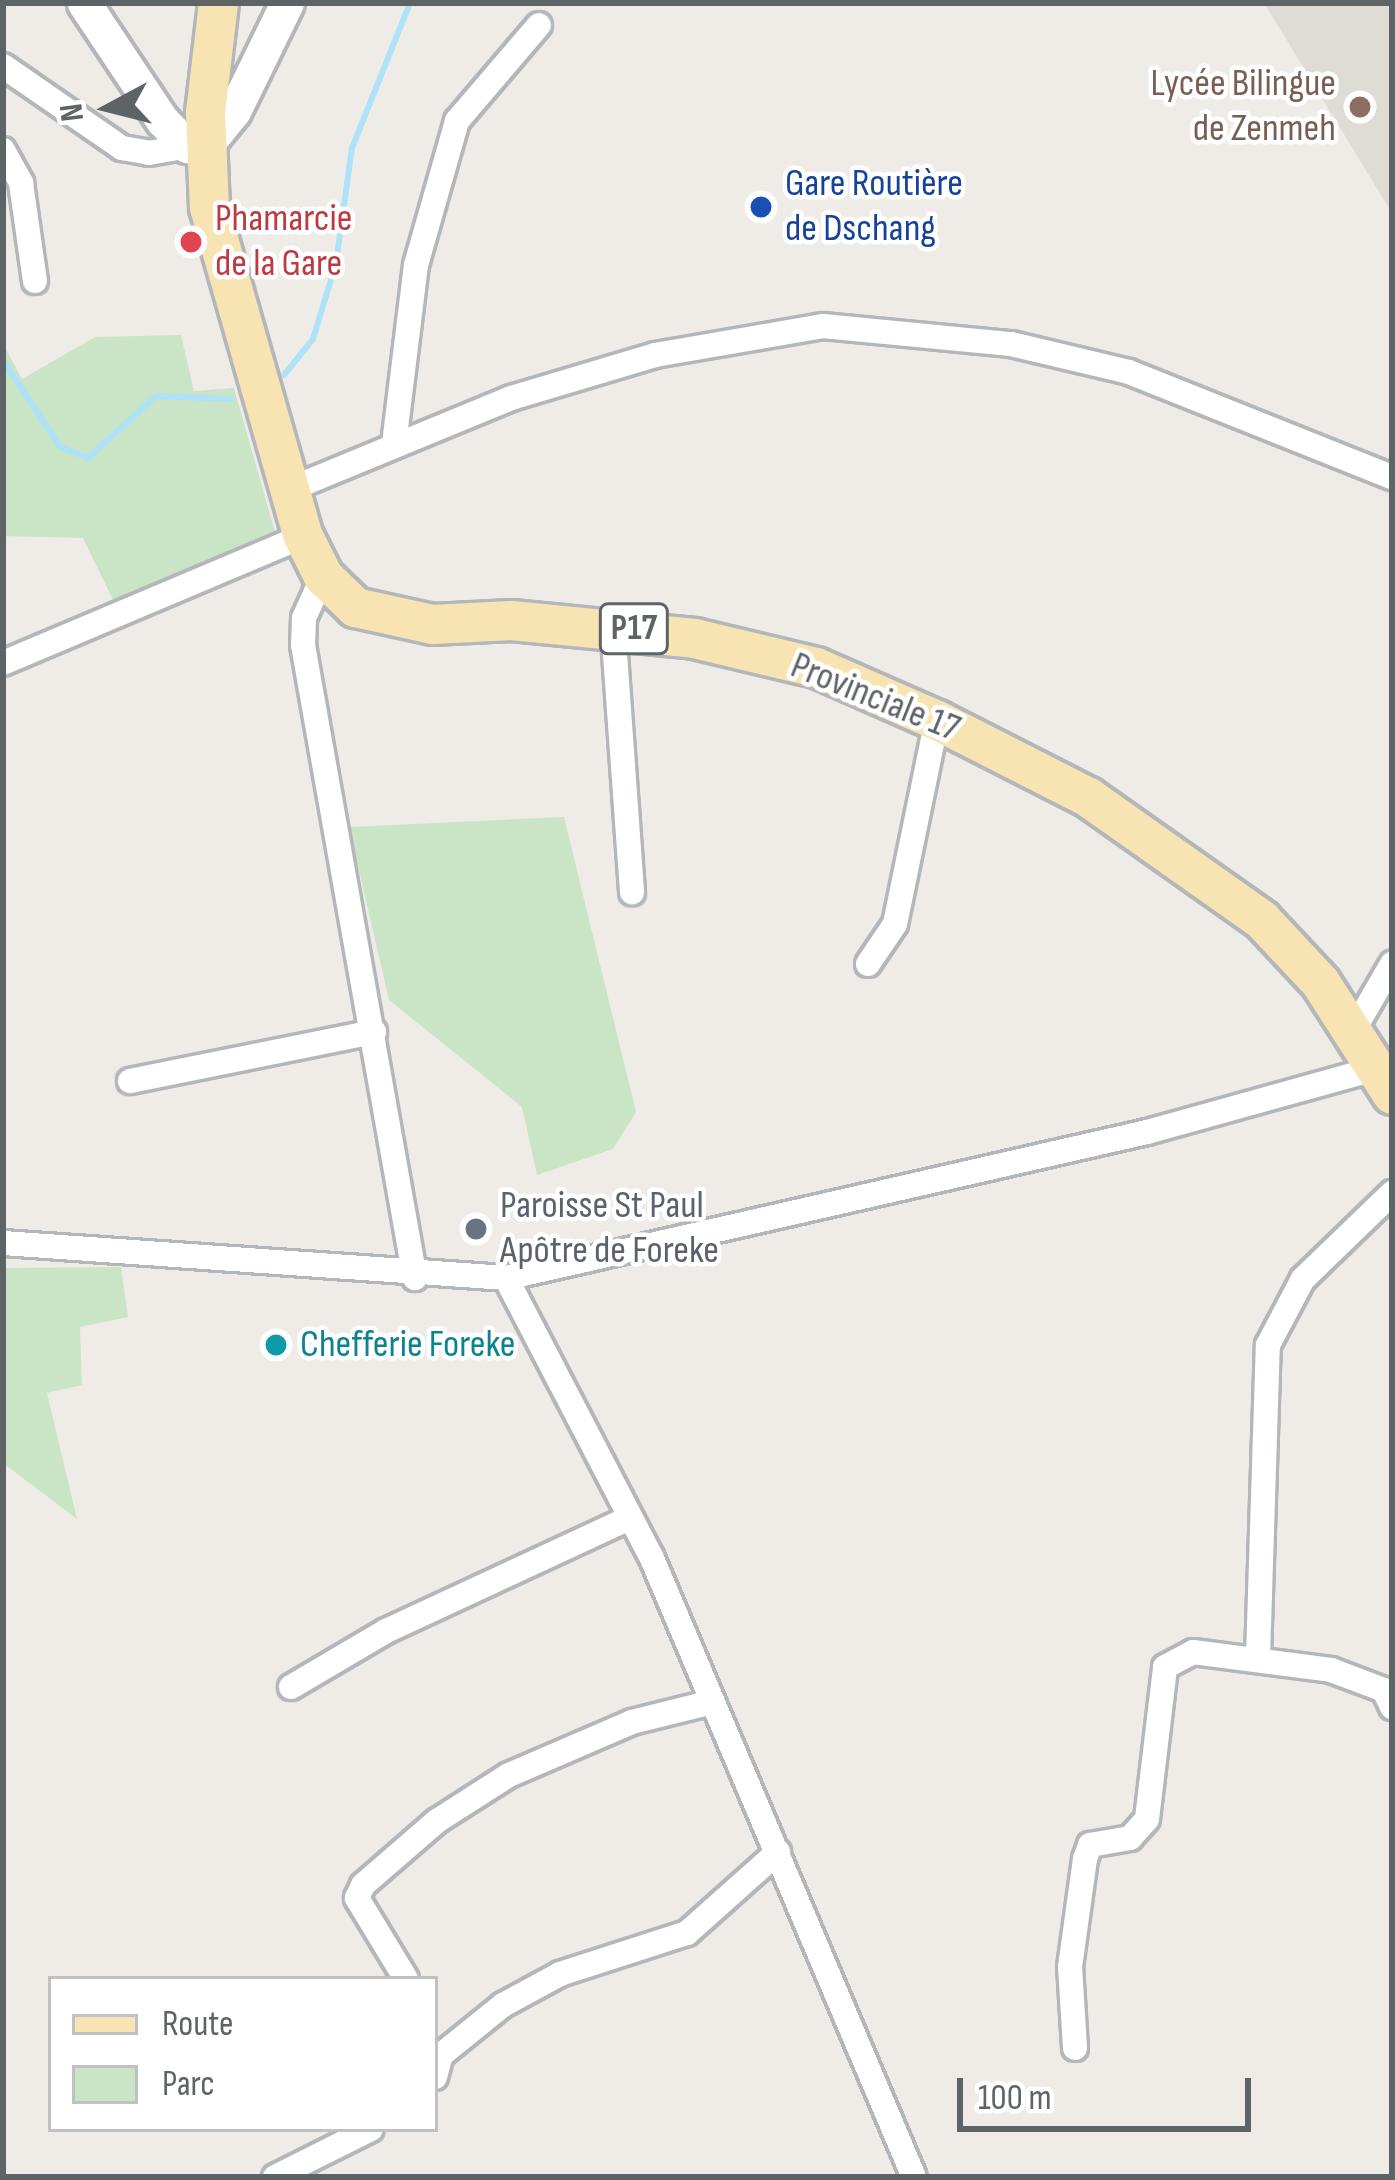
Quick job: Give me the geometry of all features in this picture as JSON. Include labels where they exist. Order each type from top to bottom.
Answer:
[{"type":"main road","name":"Provinciale 17","points":[[218,3],[195,148],[208,207],[303,536],[323,576],[355,608],[390,620],[614,626],[816,667],[938,720],[1088,797],[1207,876],[1261,919],[1353,1031],[1385,1081]]},
{"type":"street","points":[[84,3],[195,148]]},
{"type":"street","points":[[3,66],[122,148],[149,153],[195,148],[234,111],[287,3]]},
{"type":"street","points":[[394,444],[416,265],[457,122],[539,25]]},
{"type":"street","points":[[3,150],[21,184],[35,281]]},
{"type":"street","points":[[288,490],[394,444],[655,355],[758,332],[855,326],[1011,344],[1130,372],[1392,477]]},
{"type":"street","points":[[3,663],[303,536]]},
{"type":"street","points":[[323,576],[307,607],[303,645],[415,1278]]},
{"type":"street","points":[[614,626],[632,892]]},
{"type":"street","points":[[868,964],[895,924],[938,720]]},
{"type":"street","points":[[1353,1031],[1392,964]]},
{"type":"street","points":[[130,1081],[374,1032]]},
{"type":"street","points":[[3,1243],[173,1250],[415,1278],[506,1278],[1385,1081]]},
{"type":"street","points":[[1258,1658],[1268,1346],[1303,1279],[1392,1193]]},
{"type":"street","points":[[506,1278],[629,1518],[778,1852],[914,2177]]},
{"type":"street","points":[[291,1687],[386,1631],[629,1518]]},
{"type":"street","points":[[1075,2048],[1070,1967],[1082,1873],[1090,1845],[1130,1838],[1147,1819],[1165,1666],[1193,1652],[1258,1658],[1364,1678],[1392,1707]]},
{"type":"street","points":[[404,1976],[357,1898],[363,1885],[437,1821],[509,1775],[632,1723],[712,1702]]},
{"type":"street","points":[[438,2057],[477,2023],[560,1974],[705,1923],[778,1852]]},
{"type":"street","points":[[275,2177],[365,2132]]},
{"type":"shaded area","name":"Lycée Bilingue de Zenmeh","points":[[1392,3],[1392,209],[1390,210],[1266,6]]},
{"type":"green space","points":[[181,335],[194,391],[234,388],[275,532],[114,602],[83,538],[3,536],[3,344],[22,379],[95,337]]},
{"type":"green space","points":[[564,817],[636,1112],[613,1149],[537,1175],[522,1107],[389,1000],[349,827]]},
{"type":"green space","points":[[121,1267],[128,1317],[80,1327],[82,1385],[47,1393],[77,1519],[3,1463],[3,1268]]},
{"type":"waterway","points":[[284,375],[313,339],[336,263],[352,148],[410,3]]},
{"type":"waterway","points":[[3,360],[60,447],[88,458],[156,396],[231,399]]},
{"type":"place","name":"Lycée Bilingue de Zenmeh","points":[[1360,107]]},
{"type":"place","name":"Gare Routière de Dschang","points":[[761,207]]},
{"type":"place","name":"Phamarcie de la Gare","points":[[191,242]]},
{"type":"place","name":"Paroisse St Paul Apôtre de Foreke","points":[[476,1229]]},
{"type":"place","name":"Chefferie Foreke","points":[[276,1345]]}]
